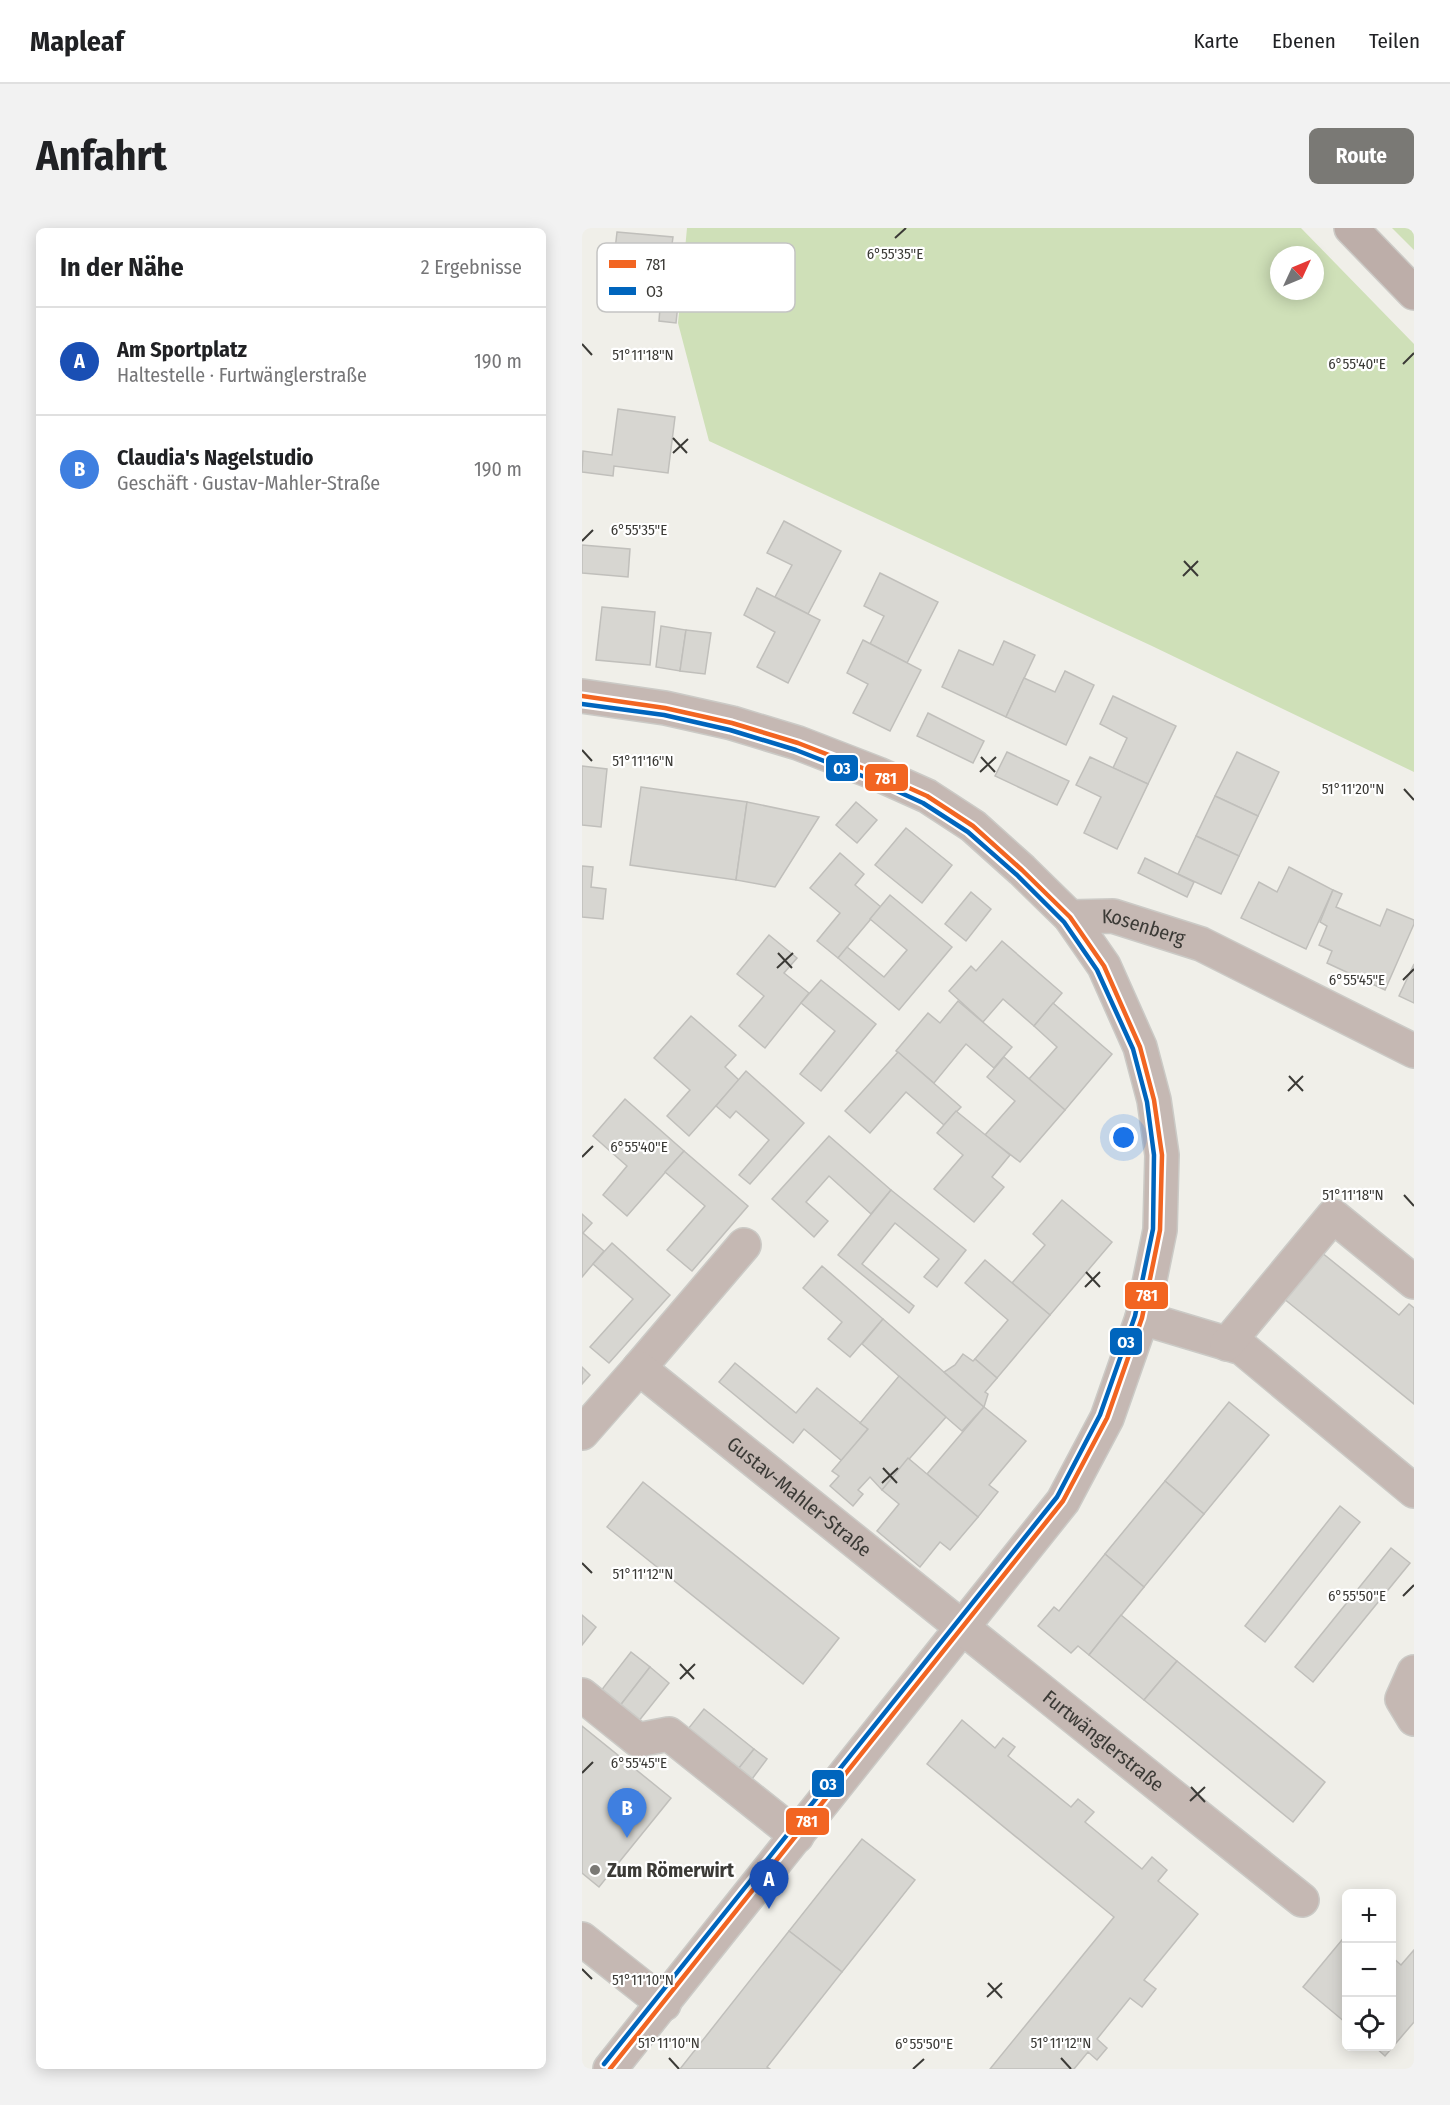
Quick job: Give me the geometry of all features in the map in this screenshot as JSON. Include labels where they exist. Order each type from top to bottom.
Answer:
[{"type":"main road","points":[[1351,228],[1414,293]]},
{"type":"street","points":[[582,696],[665,708],[732,723],[808,747],[927,796],[973,826],[1070,918],[1104,966],[1140,1047],[1154,1100],[1162,1155],[1160,1230],[1142,1318],[1107,1418],[1063,1501],[610,2069]]},
{"type":"street","name":"Kosenberg","points":[[1070,918],[1113,916],[1201,944],[1414,1051]]},
{"type":"street","points":[[1227,1344],[1333,1216],[1414,1282]]},
{"type":"street","points":[[582,1433],[744,1245]]},
{"type":"street","points":[[1142,1318],[1242,1348],[1414,1491]]},
{"type":"street","name":"Gustav-Mahler-Straße","points":[[639,1368],[962,1627]]},
{"type":"street","name":"Furtwänglerstraße","points":[[962,1627],[1302,1900]]},
{"type":"street","points":[[1414,1672],[1402,1699],[1414,1719]]},
{"type":"street","points":[[582,1695],[638,1740],[669,1734],[797,1836]]},
{"type":"street","points":[[582,1939],[664,2004]]},
{"type":"green space","points":[[687,228],[1301,228],[1319,246],[1270,246],[1270,300],[1324,300],[1324,252],[1414,344],[1414,772],[1152,646],[709,441],[678,323],[679,312],[795,312],[795,243],[686,243]]},
{"type":"green space","points":[[1392,228],[1414,228],[1414,250]]},
{"type":"building","points":[[617,232],[673,237],[672,243],[616,243]]},
{"type":"building","points":[[660,312],[677,312],[676,323],[659,321]]},
{"type":"building","points":[[618,409],[675,417],[668,473],[614,466],[613,476],[582,472],[583,451],[612,455]]},
{"type":"building","points":[[784,521],[841,551],[808,614],[775,597],[792,565],[767,553]]},
{"type":"building","points":[[582,545],[630,549],[628,577],[582,573]]},
{"type":"building","points":[[880,573],[938,602],[907,663],[870,644],[884,616],[864,606]]},
{"type":"building","points":[[757,588],[820,620],[788,683],[757,667],[775,632],[744,615]]},
{"type":"building","points":[[602,607],[655,612],[650,665],[596,660]]},
{"type":"building","points":[[661,626],[686,630],[680,671],[656,667]]},
{"type":"building","points":[[686,630],[711,633],[705,674],[680,671]]},
{"type":"building","points":[[863,640],[921,670],[890,731],[853,713],[868,684],[847,673]]},
{"type":"building","points":[[1004,641],[1035,655],[1006,717],[942,687],[959,650],[993,665]]},
{"type":"building","points":[[1065,671],[1094,685],[1066,745],[1006,717],[1024,678],[1055,692]]},
{"type":"building","points":[[1113,696],[1176,726],[1148,784],[1113,768],[1127,738],[1100,724]]},
{"type":"building","points":[[928,713],[984,741],[973,763],[917,736]]},
{"type":"building","points":[[1007,752],[1069,781],[1057,805],[995,776]]},
{"type":"building","points":[[1237,752],[1279,772],[1258,816],[1215,796]]},
{"type":"building","points":[[1090,757],[1148,784],[1117,849],[1084,833],[1101,797],[1076,785]]},
{"type":"building","points":[[582,766],[607,769],[601,827],[582,825]]},
{"type":"building","points":[[641,787],[747,802],[736,880],[630,865]]},
{"type":"building","points":[[1215,796],[1258,816],[1239,856],[1196,836]]},
{"type":"building","points":[[747,802],[819,817],[775,887],[736,880]]},
{"type":"building","points":[[856,802],[877,820],[857,843],[836,825]]},
{"type":"building","points":[[906,828],[952,865],[922,903],[875,865]]},
{"type":"building","points":[[1196,836],[1239,856],[1221,894],[1178,874]]},
{"type":"building","points":[[840,853],[864,874],[855,885],[881,907],[838,958],[817,941],[840,913],[810,888]]},
{"type":"building","points":[[1145,858],[1194,882],[1187,897],[1138,873]]},
{"type":"building","points":[[582,866],[593,867],[591,887],[606,889],[603,919],[582,917]]},
{"type":"building","points":[[1289,867],[1333,890],[1306,949],[1241,918],[1259,882],[1277,892]]},
{"type":"building","points":[[1333,890],[1342,894],[1336,907],[1380,926],[1387,909],[1414,920],[1385,990],[1327,963],[1332,951],[1319,945],[1327,926],[1320,922]]},
{"type":"building","points":[[971,892],[991,909],[966,941],[945,924]]},
{"type":"building","points":[[890,895],[952,947],[899,1010],[838,958],[847,947],[884,977],[907,950],[870,919]]},
{"type":"building","points":[[769,935],[797,958],[784,973],[809,993],[765,1048],[739,1026],[764,996],[737,974]]},
{"type":"building","points":[[1002,941],[1062,993],[1034,1026],[1003,999],[983,1022],[949,991],[971,966],[976,971]]},
{"type":"building","points":[[1414,964],[1414,1003],[1399,996]]},
{"type":"building","points":[[821,980],[876,1024],[821,1091],[800,1074],[835,1031],[801,1003]]},
{"type":"building","points":[[958,1001],[1012,1047],[994,1068],[966,1044],[934,1083],[896,1051],[928,1013],[940,1023]]},
{"type":"building","points":[[1053,1003],[1112,1054],[1065,1110],[1029,1079],[1057,1047],[1034,1026]]},
{"type":"building","points":[[691,1016],[736,1055],[725,1067],[739,1080],[689,1136],[667,1116],[690,1090],[654,1058]]},
{"type":"building","points":[[898,1052],[961,1107],[944,1125],[906,1092],[870,1133],[845,1111]]},
{"type":"building","points":[[1004,1057],[1065,1110],[1020,1162],[985,1135],[1015,1101],[987,1077]]},
{"type":"building","points":[[746,1071],[804,1123],[750,1184],[739,1175],[769,1140],[736,1111],[730,1118],[716,1106]]},
{"type":"building","points":[[625,1099],[684,1151],[627,1216],[603,1195],[627,1166],[593,1136]]},
{"type":"building","points":[[956,1111],[1010,1155],[992,1177],[1004,1187],[974,1222],[934,1189],[963,1155],[937,1133]]},
{"type":"building","points":[[829,1136],[891,1190],[871,1214],[829,1176],[806,1202],[828,1221],[814,1237],[772,1199]]},
{"type":"building","points":[[684,1151],[748,1206],[692,1271],[667,1250],[705,1206],[665,1172]]},
{"type":"building","points":[[891,1190],[966,1250],[937,1287],[924,1277],[939,1259],[895,1223],[862,1264],[914,1306],[909,1313],[838,1255]]},
{"type":"building","points":[[1062,1200],[1112,1242],[1050,1315],[1012,1283],[1045,1245],[1033,1234]]},
{"type":"building","points":[[582,1214],[592,1223],[583,1233],[604,1251],[582,1277]]},
{"type":"building","points":[[612,1243],[670,1295],[609,1363],[590,1347],[633,1299],[593,1264]]},
{"type":"building","points":[[1316,1248],[1399,1315],[1409,1304],[1414,1308],[1414,1404],[1278,1294]]},
{"type":"building","points":[[985,1260],[1050,1315],[997,1378],[975,1359],[1008,1320],[965,1283]]},
{"type":"building","points":[[822,1266],[883,1319],[850,1357],[828,1339],[842,1322],[803,1288]]},
{"type":"building","points":[[883,1319],[984,1407],[962,1431],[862,1344]]},
{"type":"building","points":[[963,1354],[973,1361],[975,1359],[997,1378],[985,1392],[988,1394],[984,1407],[944,1372],[955,1365]]},
{"type":"building","points":[[735,1363],[796,1413],[817,1388],[868,1429],[842,1461],[804,1429],[793,1443],[719,1382]]},
{"type":"building","points":[[582,1367],[590,1375],[582,1384]]},
{"type":"building","points":[[899,1376],[946,1417],[882,1490],[870,1477],[858,1490],[863,1494],[853,1506],[830,1486],[839,1476],[832,1471],[868,1429],[860,1423]]},
{"type":"building","points":[[1229,1402],[1269,1435],[1204,1514],[1165,1481]]},
{"type":"building","points":[[984,1407],[1026,1441],[989,1485],[998,1492],[978,1517],[927,1474]]},
{"type":"building","points":[[908,1458],[978,1517],[950,1550],[940,1542],[920,1567],[877,1531],[899,1504],[882,1490]]},
{"type":"building","points":[[1165,1481],[1204,1514],[1144,1587],[1105,1554]]},
{"type":"building","points":[[643,1482],[839,1638],[803,1684],[607,1527]]},
{"type":"building","points":[[1340,1506],[1360,1522],[1265,1642],[1245,1626]]},
{"type":"building","points":[[1391,1548],[1410,1563],[1313,1682],[1295,1667]]},
{"type":"building","points":[[1105,1554],[1144,1587],[1089,1655],[1078,1646],[1071,1653],[1038,1626],[1054,1607],[1059,1611]]},
{"type":"building","points":[[582,1615],[596,1627],[582,1645]]},
{"type":"building","points":[[1121,1615],[1177,1661],[1144,1700],[1089,1655]]},
{"type":"building","points":[[631,1652],[650,1667],[619,1707],[600,1692]]},
{"type":"building","points":[[1177,1661],[1325,1782],[1293,1822],[1144,1700]]},
{"type":"building","points":[[650,1667],[669,1683],[638,1722],[619,1707]]},
{"type":"building","points":[[704,1709],[754,1749],[739,1768],[688,1729]]},
{"type":"building","points":[[962,1720],[995,1748],[1003,1738],[1015,1747],[1008,1756],[1071,1807],[1078,1799],[1094,1812],[1085,1822],[1142,1869],[1152,1857],[1167,1870],[1158,1881],[1198,1914],[1144,1980],[1156,1989],[1142,2007],[1130,1998],[1097,2039],[1107,2048],[1097,2060],[1088,2052],[1074,2069],[990,2069],[1114,1917],[927,1764]]},
{"type":"building","points":[[582,1726],[671,1798],[599,1887],[582,1873]]},
{"type":"building","points":[[754,1749],[767,1759],[752,1779],[739,1768]]},
{"type":"building","points":[[862,1839],[915,1880],[842,1972],[789,1931]]},
{"type":"building","points":[[789,1931],[842,1972],[767,2067],[770,2069],[680,2069]]},
{"type":"building","points":[[1342,1940],[1342,2020],[1303,1987]]},
{"type":"building","points":[[1414,1950],[1414,2022],[1396,2043],[1396,1961],[1401,1965]]},
{"type":"building","points":[[1380,2051],[1389,2051],[1385,2056]]},
{"type":"transit line","name":"781","points":[[582,696],[665,708],[732,723],[798,743],[927,796],[973,826],[1070,917],[1104,966],[1140,1047],[1154,1100],[1162,1155],[1160,1230],[1142,1318],[1107,1418],[1063,1501],[610,2069]]},
{"type":"transit line","name":"O3","points":[[582,704],[664,715],[730,730],[796,750],[875,781],[923,803],[968,832],[1017,875],[1064,922],[1097,970],[1133,1049],[1147,1102],[1154,1155],[1153,1229],[1135,1316],[1100,1415],[1057,1497],[604,2064]]},
{"type":"place","name":"Claudia's Nagelstudio","points":[[627,1838]]},
{"type":"place","name":"Zum Römerwirt","points":[[595,1870]]},
{"type":"place","name":"Am Sportplatz","points":[[769,1909]]}]
